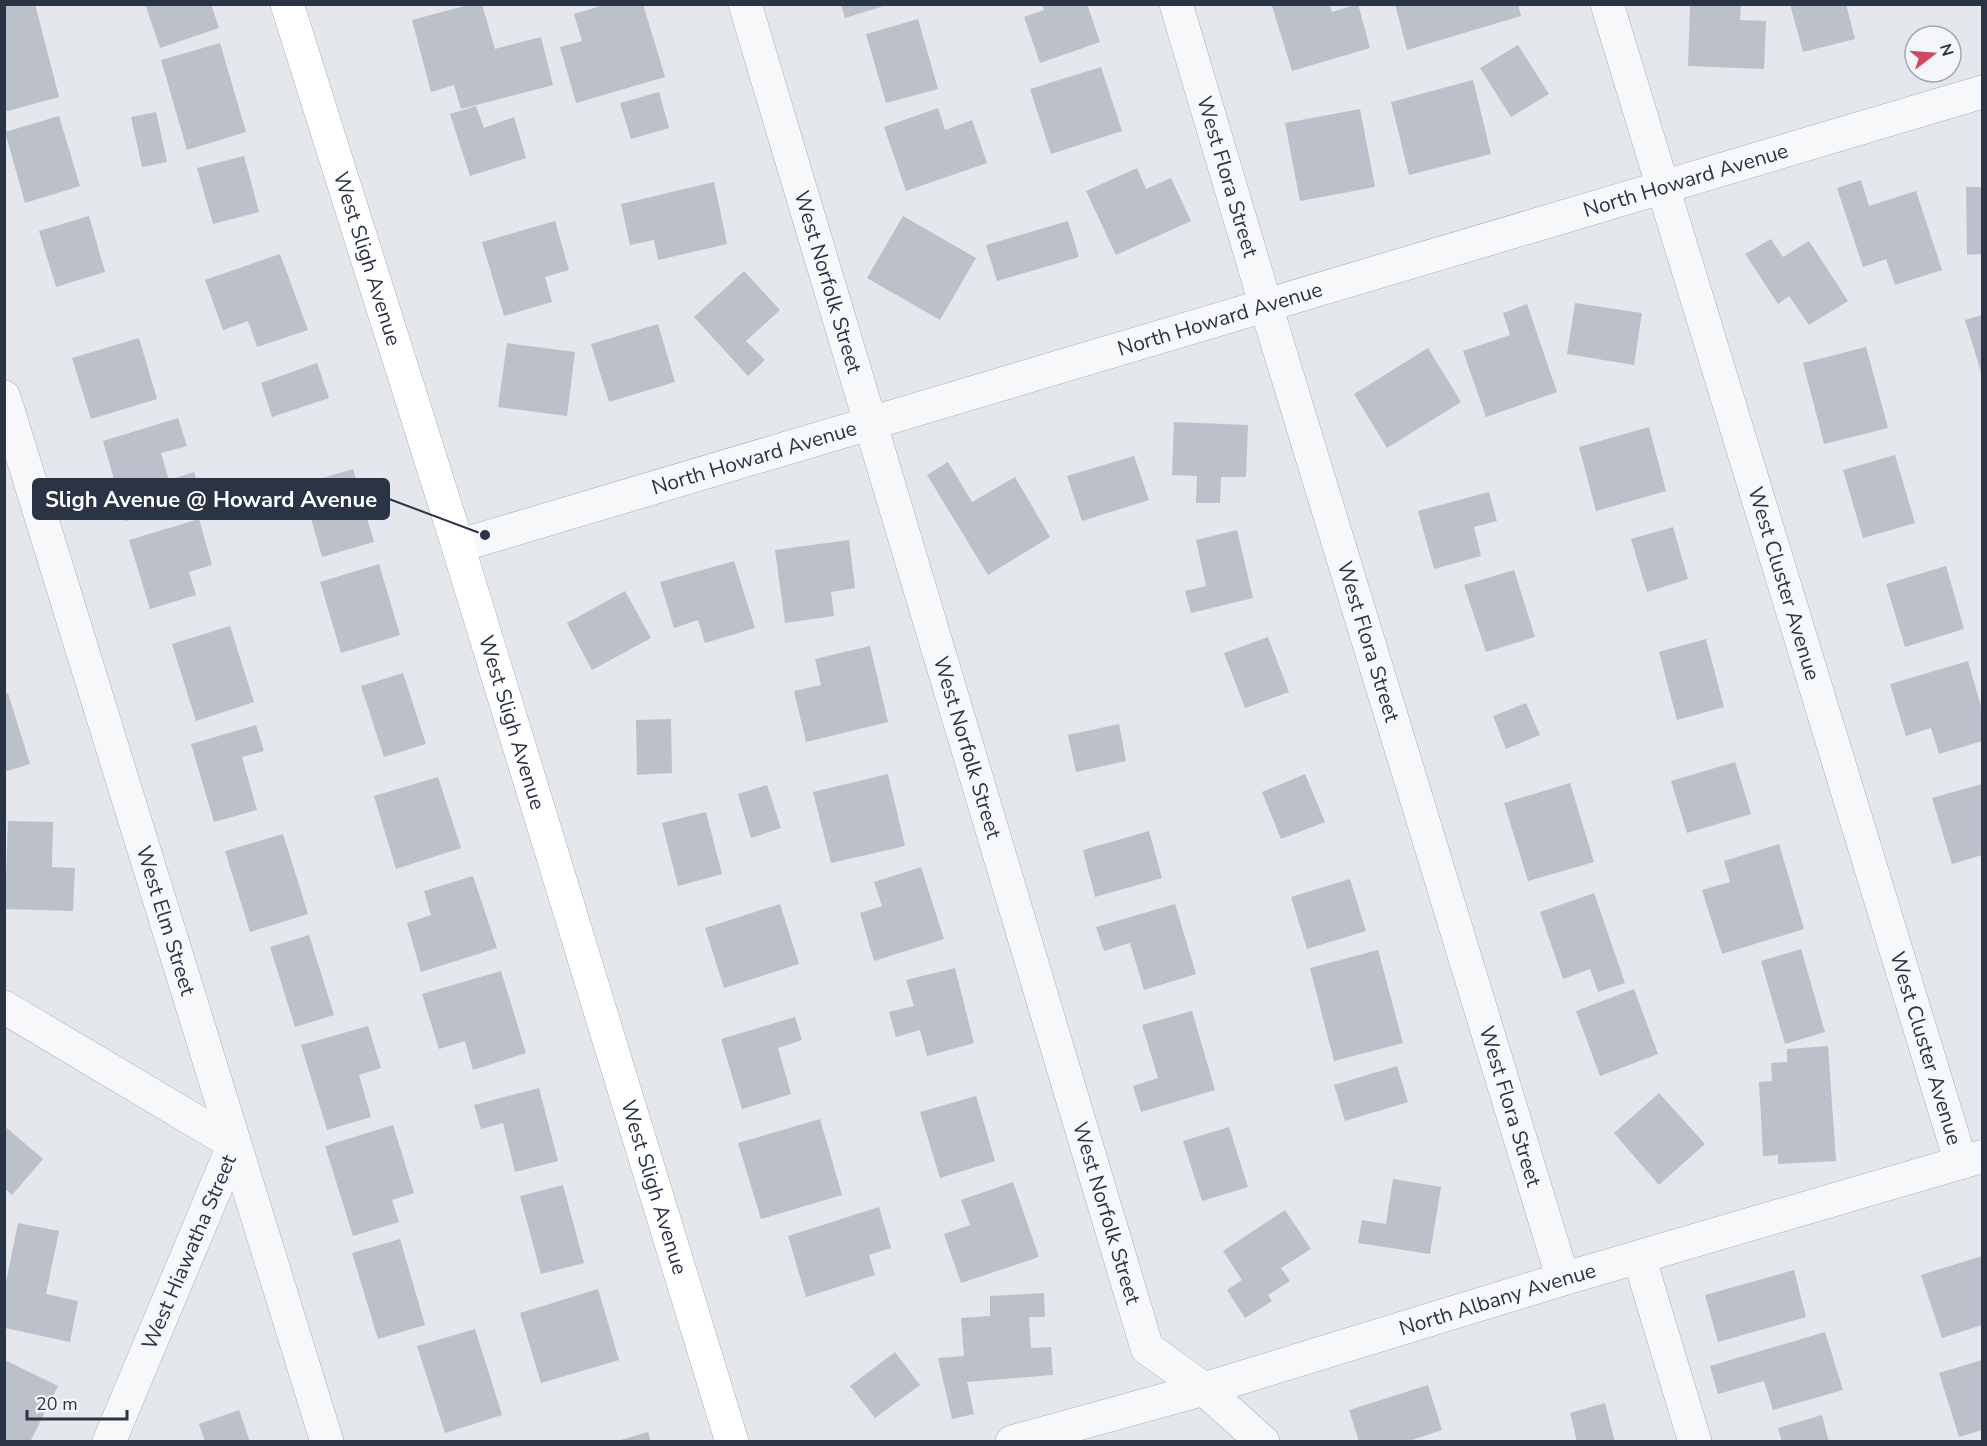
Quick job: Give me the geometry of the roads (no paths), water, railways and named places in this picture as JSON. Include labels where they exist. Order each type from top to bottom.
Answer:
[{"type":"main road","name":"West Sligh Avenue","points":[[287,4],[458,546],[732,1442]]},
{"type":"street","name":"West Norfolk Street","points":[[745,4],[1147,1348],[1204,1389],[1263,1442]]},
{"type":"street","name":"West Flora Street","points":[[1176,4],[1563,1279]]},
{"type":"street","name":"West Cluster Avenue","points":[[1607,4],[1663,188],[1972,1159]]},
{"type":"street","name":"North Howard Avenue","points":[[458,546],[1983,92]]},
{"type":"street","name":"West Elm Street","points":[[4,397],[327,1442]]},
{"type":"street","name":"West Hiawatha Street","points":[[4,1007],[234,1144],[109,1442]]},
{"type":"street","name":"North Albany Avenue","points":[[1012,1442],[1204,1389],[1563,1279],[1972,1159]]},
{"type":"street","points":[[1639,1257],[1695,1442]]},
{"type":"place","name":"Sligh Avenue @ Howard Avenue","points":[[485,535]]}]
